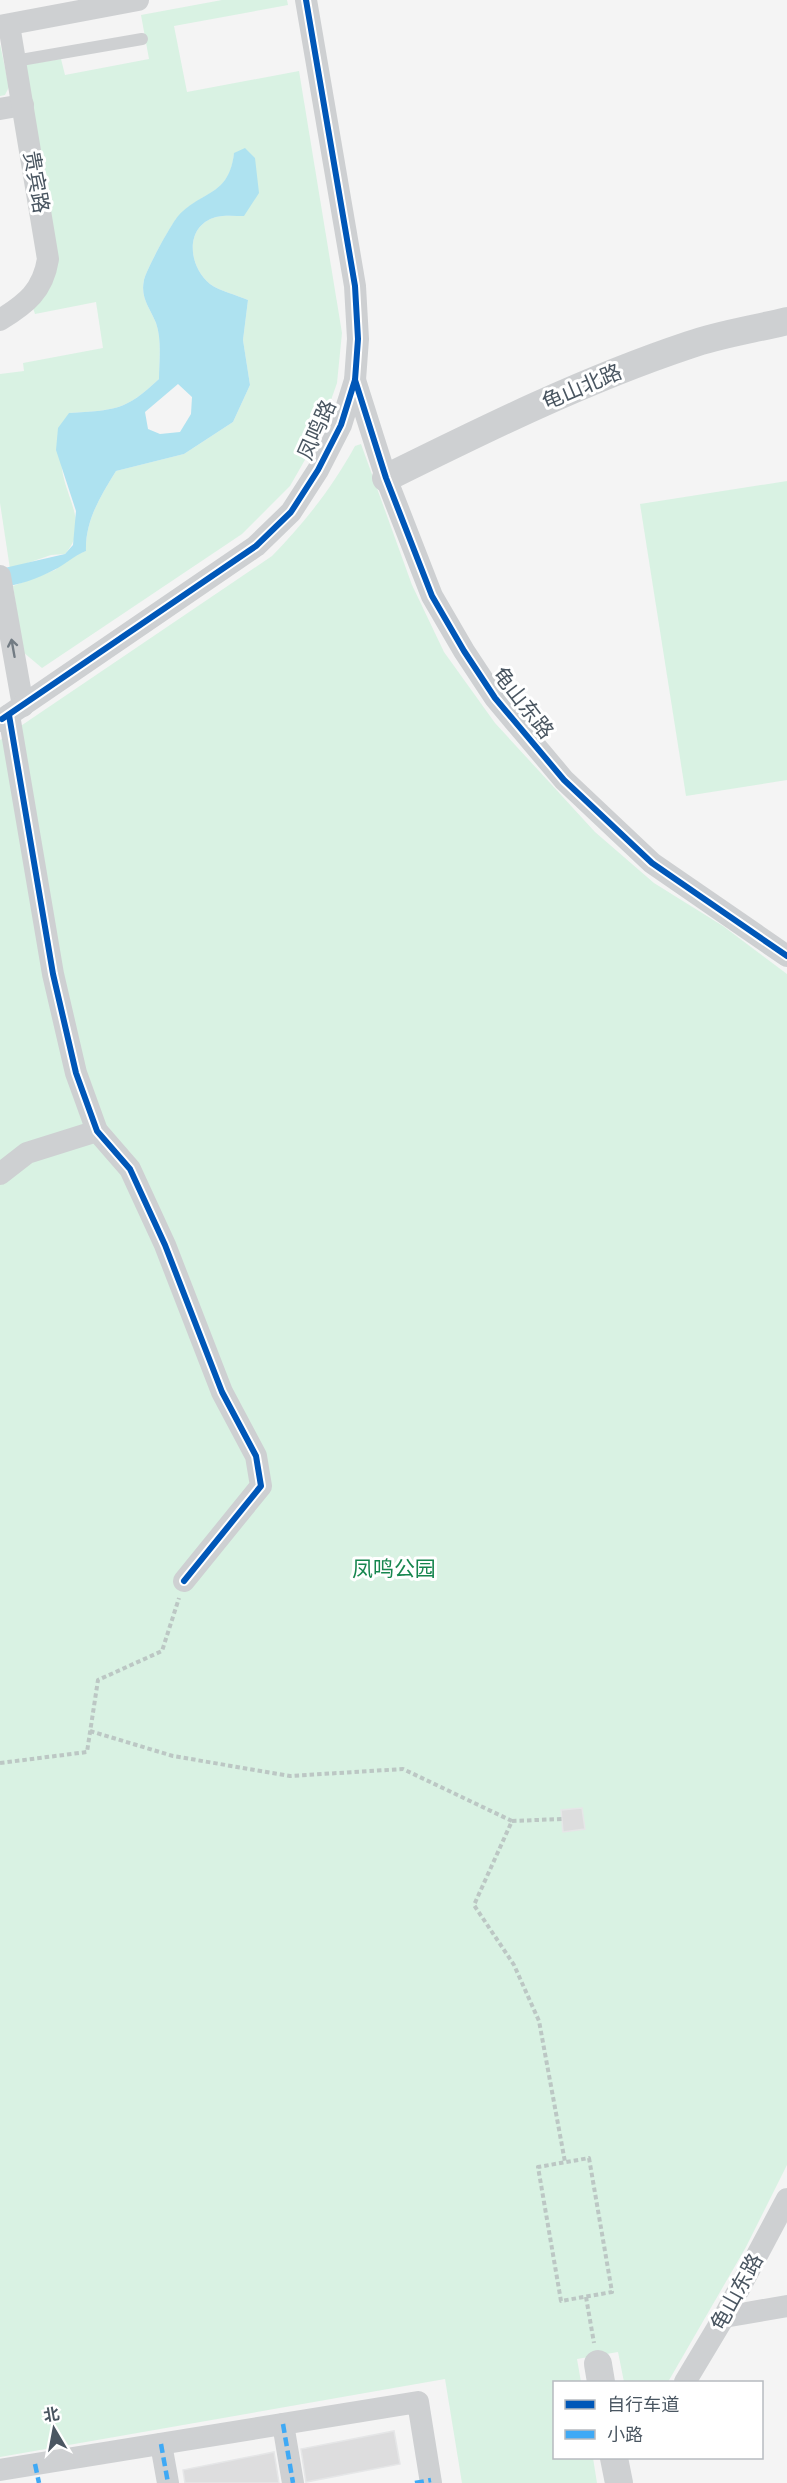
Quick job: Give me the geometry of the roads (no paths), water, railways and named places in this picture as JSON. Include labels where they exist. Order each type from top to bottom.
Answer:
[{"type":"street","points":[[4,26],[138,0]]},
{"type":"street","name":"凤鸣路","points":[[11,714],[256,546],[291,512],[318,470],[341,425],[355,380],[358,339],[355,286],[306,0]]},
{"type":"street","name":"贵宾路","points":[[0,320],[24,306],[36,293],[46,277],[48,259],[15,61],[4,26]]},
{"type":"street","points":[[0,109],[23,105]]},
{"type":"street","name":"龟山北路","points":[[386,478],[491,425],[603,376],[691,344],[787,321]]},
{"type":"street","name":"龟山东路","points":[[355,380],[386,478],[432,596],[464,651],[525,736],[564,780],[652,862],[787,956]]},
{"type":"street","points":[[0,576],[11,714],[53,974],[76,1072],[97,1131],[130,1169],[165,1245],[222,1392],[256,1456],[261,1486],[184,1581]]},
{"type":"street","points":[[0,1174],[27,1153],[97,1131]]},
{"type":"street","name":"龟山东路","points":[[686,2381],[724,2317],[787,2199]]},
{"type":"street","points":[[724,2317],[787,2306]]},
{"type":"street","points":[[0,2470],[37,2474],[161,2444],[418,2402],[426,2482]]},
{"type":"street","points":[[283,2424],[293,2483]]},
{"type":"street","points":[[161,2444],[168,2483]]},
{"type":"lane","points":[[15,61],[142,39]]},
{"type":"water","points":[[245,148],[255,158],[259,193],[244,216],[219,216],[206,222],[198,229],[193,247],[197,267],[210,284],[248,300],[243,340],[250,385],[233,422],[184,454],[116,471],[91,519],[86,551],[41,576],[0,587],[0,569],[65,554],[73,545],[76,511],[56,450],[58,428],[69,413],[118,407],[137,397],[159,379],[159,337],[156,323],[144,298],[144,280],[165,236],[176,219],[188,207],[221,185],[227,177],[234,153]],"holes":[[[178,384],[192,397],[191,414],[180,432],[160,434],[148,429],[145,412]]]},
{"type":"park label","name":"凤鸣公园","points":[[394,1569]]}]
